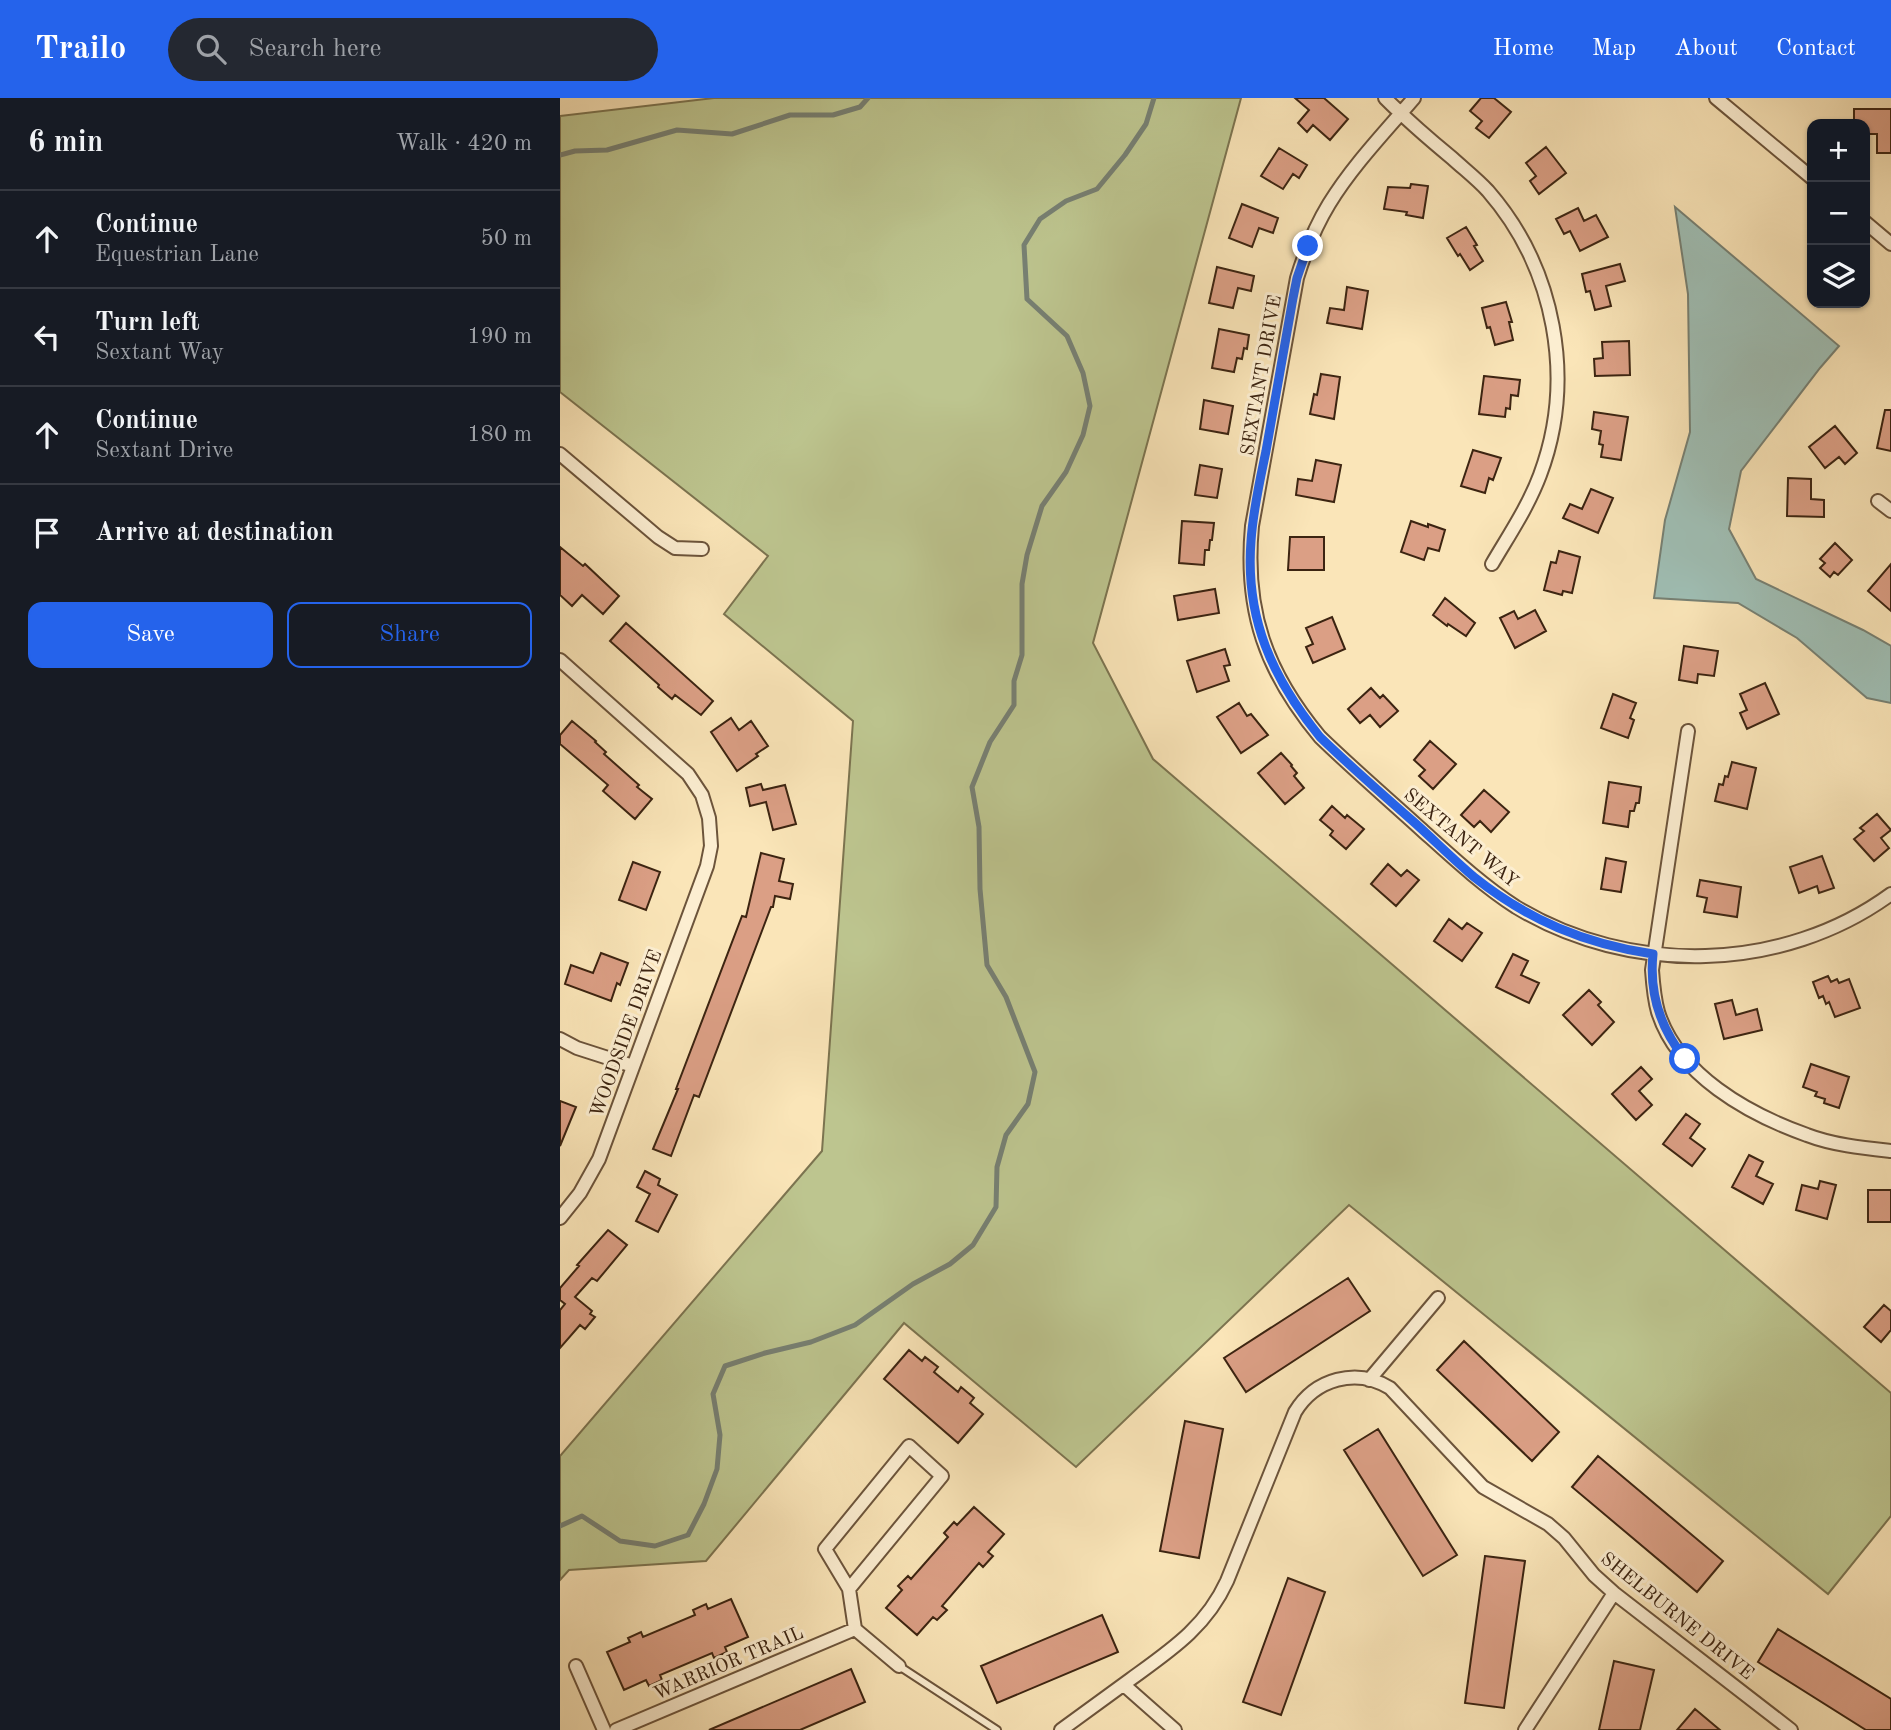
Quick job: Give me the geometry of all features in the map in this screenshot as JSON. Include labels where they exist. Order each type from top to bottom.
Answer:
[{"type":"street","points":[[1385,98],[1477,179],[1501,208],[1532,260],[1546,295],[1553,324],[1558,385],[1549,445],[1528,502],[1492,564]]},
{"type":"street","name":"SEXTANT DRIVE","points":[[1285,689],[1261,635],[1251,589],[1250,566],[1252,526],[1297,278],[1308,246],[1329,204],[1353,170],[1414,98]]},
{"type":"street","points":[[1716,98],[1807,174]]},
{"type":"street","points":[[1870,226],[1891,244]]},
{"type":"street","points":[[560,454],[658,537],[675,548],[702,549]]},
{"type":"street","points":[[1878,501],[1891,511]]},
{"type":"street","name":"WOODSIDE DRIVE","points":[[560,660],[685,770],[702,795],[709,818],[711,839],[707,866],[594,1168],[580,1193],[560,1218]]},
{"type":"street","name":"SEXTANT WAY","points":[[1285,689],[1300,713],[1337,754],[1475,877],[1535,918],[1580,938],[1628,951],[1653,954],[1706,957],[1751,952],[1810,937],[1865,911],[1891,894]]},
{"type":"street","points":[[1688,731],[1653,954],[1652,977],[1659,1014],[1676,1047],[1707,1080],[1765,1118],[1808,1136],[1861,1148],[1891,1151]]},
{"type":"street","points":[[560,1039],[577,1048],[633,1066]]},
{"type":"street","points":[[1369,1380],[1438,1298]]},
{"type":"street","name":"SHELBURNE DRIVE","points":[[1124,1685],[1179,1645],[1202,1622],[1227,1581],[1295,1412],[1302,1401],[1319,1387],[1348,1377],[1377,1381],[1390,1388],[1483,1487],[1548,1524],[1614,1593],[1791,1730]]},
{"type":"street","points":[[849,1589],[942,1476],[909,1447],[825,1549],[849,1589],[855,1629],[902,1668]]},
{"type":"street","points":[[1525,1730],[1614,1593]]},
{"type":"street","name":"WARRIOR TRAIL","points":[[616,1730],[855,1629]]},
{"type":"street","points":[[576,1665],[604,1730]]},
{"type":"street","points":[[1061,1730],[1124,1685],[1175,1730]]},
{"type":"lane","points":[[902,1668],[997,1730]]},
{"type":"green space","points":[[714,98],[1241,98],[1093,643],[1153,759],[1891,1393],[1891,1516],[1828,1594],[1349,1205],[1076,1467],[904,1323],[706,1561],[569,1570],[560,1580],[560,1456],[822,1151],[853,721],[724,614],[768,556],[560,392],[560,116]]},
{"type":"water","points":[[1675,207],[1839,346],[1741,471],[1729,529],[1756,579],[1891,646],[1891,703],[1867,698],[1797,638],[1738,603],[1654,598],[1665,520],[1690,432],[1688,294]]},
{"type":"building","points":[[1295,98],[1324,98],[1348,119],[1330,140],[1313,125],[1307,132],[1298,123],[1309,110]]},
{"type":"building","points":[[1481,98],[1494,98],[1511,112],[1489,138],[1476,128],[1482,121],[1470,111]]},
{"type":"building","points":[[1854,109],[1891,109],[1891,153],[1877,153],[1877,134],[1870,134],[1870,119],[1854,119]]},
{"type":"building","points":[[1546,147],[1566,173],[1539,194],[1530,181],[1536,176],[1526,163]]},
{"type":"building","points":[[1279,148],[1307,165],[1299,178],[1293,174],[1283,189],[1261,176]]},
{"type":"building","points":[[1411,184],[1428,186],[1423,218],[1406,215],[1407,212],[1384,209],[1388,187],[1410,188]]},
{"type":"building","points":[[1242,204],[1278,218],[1273,233],[1259,228],[1252,247],[1229,238]]},
{"type":"building","points":[[1578,208],[1584,221],[1596,215],[1608,237],[1580,251],[1570,231],[1564,234],[1556,219]]},
{"type":"building","points":[[1466,227],[1483,261],[1470,270],[1447,238]]},
{"type":"building","points":[[1620,264],[1625,281],[1606,286],[1611,306],[1595,310],[1590,291],[1586,292],[1582,274]]},
{"type":"building","points":[[1217,267],[1254,276],[1251,291],[1238,288],[1233,308],[1209,303]]},
{"type":"building","points":[[1347,287],[1368,291],[1362,329],[1327,323],[1330,308],[1344,310]]},
{"type":"building","points":[[1506,302],[1512,322],[1509,322],[1513,340],[1495,345],[1482,308]]},
{"type":"building","points":[[1219,329],[1249,335],[1247,349],[1244,348],[1242,359],[1237,358],[1234,372],[1212,368]]},
{"type":"building","points":[[1629,341],[1630,375],[1595,376],[1594,359],[1603,358],[1602,342]]},
{"type":"building","points":[[1321,374],[1340,377],[1334,419],[1310,414]]},
{"type":"building","points":[[1484,376],[1520,380],[1518,396],[1511,395],[1510,409],[1506,408],[1505,417],[1479,414]]},
{"type":"building","points":[[1204,400],[1233,406],[1228,434],[1200,429]]},
{"type":"building","points":[[1885,410],[1891,410],[1891,451],[1877,448]]},
{"type":"building","points":[[1594,412],[1628,417],[1621,460],[1601,457],[1601,431],[1592,429]]},
{"type":"building","points":[[1835,426],[1857,453],[1845,464],[1839,457],[1825,468],[1809,447]]},
{"type":"building","points":[[1473,450],[1501,458],[1493,480],[1489,478],[1485,493],[1461,486]]},
{"type":"building","points":[[1316,460],[1341,465],[1334,502],[1296,495],[1298,479],[1312,481]]},
{"type":"building","points":[[1200,465],[1222,469],[1217,498],[1195,495]]},
{"type":"building","points":[[1788,478],[1811,479],[1811,499],[1824,500],[1824,517],[1787,516]]},
{"type":"building","points":[[1591,489],[1613,498],[1598,533],[1563,518],[1570,504],[1582,509]]},
{"type":"building","points":[[1182,521],[1214,523],[1209,550],[1205,550],[1204,565],[1179,563]]},
{"type":"building","points":[[1411,521],[1445,530],[1439,551],[1428,548],[1424,560],[1401,552]]},
{"type":"building","points":[[1290,537],[1324,537],[1324,570],[1288,570]]},
{"type":"building","points":[[1835,543],[1852,560],[1838,575],[1834,572],[1830,577],[1820,568],[1825,563],[1820,559]]},
{"type":"building","points":[[560,547],[583,566],[585,564],[619,596],[603,614],[582,595],[572,606],[560,595]]},
{"type":"building","points":[[1559,551],[1580,557],[1572,593],[1563,591],[1562,595],[1544,590],[1551,562],[1556,563]]},
{"type":"building","points":[[1891,564],[1891,611],[1868,591]]},
{"type":"building","points":[[1215,589],[1219,613],[1178,620],[1174,596]]},
{"type":"building","points":[[1445,598],[1475,623],[1466,636],[1433,615]]},
{"type":"building","points":[[1535,610],[1546,631],[1515,648],[1500,618],[1514,611],[1518,619]]},
{"type":"building","points":[[1332,617],[1345,649],[1313,663],[1306,647],[1313,644],[1306,628]]},
{"type":"building","points":[[626,623],[713,701],[701,715],[675,695],[672,699],[610,641]]},
{"type":"building","points":[[1684,646],[1718,651],[1714,676],[1698,674],[1697,683],[1679,680]]},
{"type":"building","points":[[1225,649],[1230,665],[1224,666],[1229,681],[1197,692],[1187,661]]},
{"type":"building","points":[[1765,683],[1779,714],[1747,729],[1740,713],[1747,710],[1740,694]]},
{"type":"building","points":[[1371,688],[1380,698],[1383,695],[1398,711],[1380,727],[1370,715],[1360,723],[1348,709]]},
{"type":"building","points":[[1613,694],[1636,703],[1630,718],[1634,720],[1628,738],[1601,728]]},
{"type":"building","points":[[1239,703],[1247,716],[1251,714],[1268,735],[1241,753],[1217,717]]},
{"type":"building","points":[[731,718],[739,730],[751,721],[768,746],[737,771],[711,732]]},
{"type":"building","points":[[572,721],[596,741],[606,752],[604,754],[652,799],[635,819],[603,791],[608,785],[560,744],[560,735]]},
{"type":"building","points":[[1430,741],[1456,764],[1433,789],[1419,776],[1425,770],[1414,760]]},
{"type":"building","points":[[1281,753],[1292,765],[1297,773],[1294,776],[1304,788],[1285,804],[1258,773]]},
{"type":"building","points":[[1732,762],[1756,768],[1747,809],[1715,801],[1719,784],[1723,785],[1725,776],[1728,777]]},
{"type":"building","points":[[1609,782],[1641,787],[1639,803],[1636,803],[1634,811],[1630,811],[1628,827],[1603,823]]},
{"type":"building","points":[[761,784],[763,790],[785,785],[796,824],[773,830],[766,802],[750,806],[746,788]]},
{"type":"building","points":[[1484,790],[1509,812],[1491,832],[1480,821],[1474,827],[1461,815]]},
{"type":"building","points":[[1332,806],[1345,818],[1347,815],[1364,829],[1346,849],[1330,835],[1333,831],[1320,820]]},
{"type":"building","points":[[1877,814],[1891,830],[1881,838],[1889,848],[1874,861],[1854,839],[1864,831],[1860,828]]},
{"type":"building","points":[[761,853],[784,859],[779,881],[793,884],[790,899],[775,896],[699,1097],[694,1095],[671,1156],[653,1149],[742,916],[746,917]]},
{"type":"building","points":[[1822,856],[1834,888],[1819,893],[1817,886],[1799,893],[1790,867]]},
{"type":"building","points":[[1606,858],[1626,862],[1621,892],[1601,889]]},
{"type":"building","points":[[633,862],[660,872],[646,910],[619,900]]},
{"type":"building","points":[[1388,864],[1401,876],[1407,870],[1419,880],[1396,906],[1371,884]]},
{"type":"building","points":[[1700,880],[1741,887],[1737,917],[1704,912],[1707,898],[1697,896]]},
{"type":"building","points":[[1449,919],[1462,929],[1467,923],[1482,933],[1462,961],[1434,941]]},
{"type":"building","points":[[601,953],[628,963],[611,1001],[565,984],[571,965],[593,973]]},
{"type":"building","points":[[1513,954],[1528,961],[1521,975],[1539,983],[1529,1003],[1496,987]]},
{"type":"building","points":[[1828,976],[1831,982],[1837,979],[1839,983],[1849,979],[1860,1008],[1835,1017],[1829,1002],[1826,1004],[1823,996],[1819,998],[1813,982]]},
{"type":"building","points":[[1589,990],[1601,1002],[1598,1005],[1614,1022],[1592,1045],[1563,1015]]},
{"type":"building","points":[[1732,1000],[1736,1015],[1757,1009],[1762,1030],[1724,1039],[1715,1004]]},
{"type":"building","points":[[1811,1064],[1849,1077],[1839,1108],[1824,1103],[1825,1099],[1815,1096],[1817,1092],[1803,1087]]},
{"type":"building","points":[[1641,1067],[1652,1079],[1639,1091],[1652,1105],[1636,1120],[1612,1094]]},
{"type":"building","points":[[560,1101],[576,1107],[560,1146]]},
{"type":"building","points":[[1686,1114],[1700,1124],[1690,1138],[1705,1149],[1692,1166],[1663,1144]]},
{"type":"building","points":[[1749,1155],[1763,1162],[1756,1176],[1773,1184],[1763,1204],[1732,1187]]},
{"type":"building","points":[[645,1171],[660,1179],[658,1185],[677,1195],[658,1232],[636,1221],[650,1194],[637,1187]]},
{"type":"building","points":[[1820,1181],[1836,1185],[1827,1219],[1796,1210],[1802,1185],[1818,1189]]},
{"type":"building","points":[[1868,1190],[1891,1190],[1891,1222],[1868,1222]]},
{"type":"building","points":[[608,1230],[627,1245],[597,1281],[592,1278],[575,1297],[592,1311],[590,1314],[595,1317],[585,1329],[580,1325],[560,1348],[560,1310],[565,1304],[560,1300],[560,1288]]},
{"type":"building","points":[[1348,1278],[1370,1311],[1246,1392],[1224,1358]]},
{"type":"building","points":[[1884,1305],[1891,1311],[1891,1330],[1881,1342],[1864,1327]]},
{"type":"building","points":[[1464,1341],[1559,1432],[1532,1461],[1437,1370]]},
{"type":"building","points":[[909,1350],[922,1361],[925,1357],[938,1367],[934,1372],[958,1392],[961,1387],[974,1398],[970,1403],[983,1414],[958,1443],[884,1379]]},
{"type":"building","points":[[1185,1421],[1223,1429],[1199,1558],[1160,1551]]},
{"type":"building","points":[[1378,1429],[1457,1555],[1423,1576],[1344,1450]]},
{"type":"building","points":[[1598,1456],[1723,1561],[1697,1592],[1572,1487]]},
{"type":"building","points":[[974,1507],[1004,1534],[988,1552],[993,1556],[983,1567],[979,1563],[942,1606],[947,1610],[937,1620],[933,1617],[917,1635],[886,1608],[902,1590],[898,1586],[908,1576],[911,1579],[948,1537],[944,1533],[954,1522],[957,1525]]},
{"type":"building","points":[[1485,1556],[1525,1561],[1504,1708],[1465,1703]]},
{"type":"building","points":[[1288,1578],[1325,1592],[1281,1715],[1243,1702]]},
{"type":"building","points":[[731,1599],[748,1637],[725,1647],[727,1652],[714,1658],[712,1653],[660,1675],[662,1680],[649,1686],[646,1680],[624,1690],[607,1652],[630,1642],[628,1638],[641,1632],[643,1637],[695,1615],[693,1610],[706,1604],[708,1609]]},
{"type":"building","points":[[1102,1615],[1118,1652],[997,1703],[981,1666]]},
{"type":"building","points":[[1778,1629],[1891,1699],[1891,1730],[1866,1730],[1758,1662]]},
{"type":"building","points":[[1614,1661],[1654,1670],[1640,1730],[1599,1730]]},
{"type":"building","points":[[851,1669],[865,1702],[800,1730],[709,1730]]},
{"type":"building","points":[[1695,1709],[1720,1730],[1677,1730]]},
{"type":"waterway","points":[[560,155],[575,151],[607,150],[677,130],[732,134],[790,115],[833,115],[860,107],[868,98]]},
{"type":"waterway","points":[[560,1526],[582,1516],[620,1541],[655,1546],[688,1535],[704,1504],[717,1469],[720,1435],[713,1394],[725,1366],[811,1342],[855,1325],[913,1284],[950,1264],[973,1245],[996,1207],[997,1167],[1006,1135],[1028,1104],[1035,1072],[1006,997],[987,965],[980,889],[979,827],[972,787],[990,742],[1014,705],[1014,681],[1022,655],[1022,584],[1027,555],[1042,506],[1066,472],[1083,435],[1090,406],[1083,373],[1067,336],[1027,299],[1024,245],[1040,219],[1066,201],[1097,189],[1146,124],[1154,98]]},
{"type":"route","points":[[1308,246],[1293,298],[1252,526],[1251,589],[1257,620],[1269,657],[1300,713],[1320,737],[1475,877],[1535,918],[1580,938],[1628,951],[1653,954],[1653,984],[1659,1014],[1685,1059]]}]
